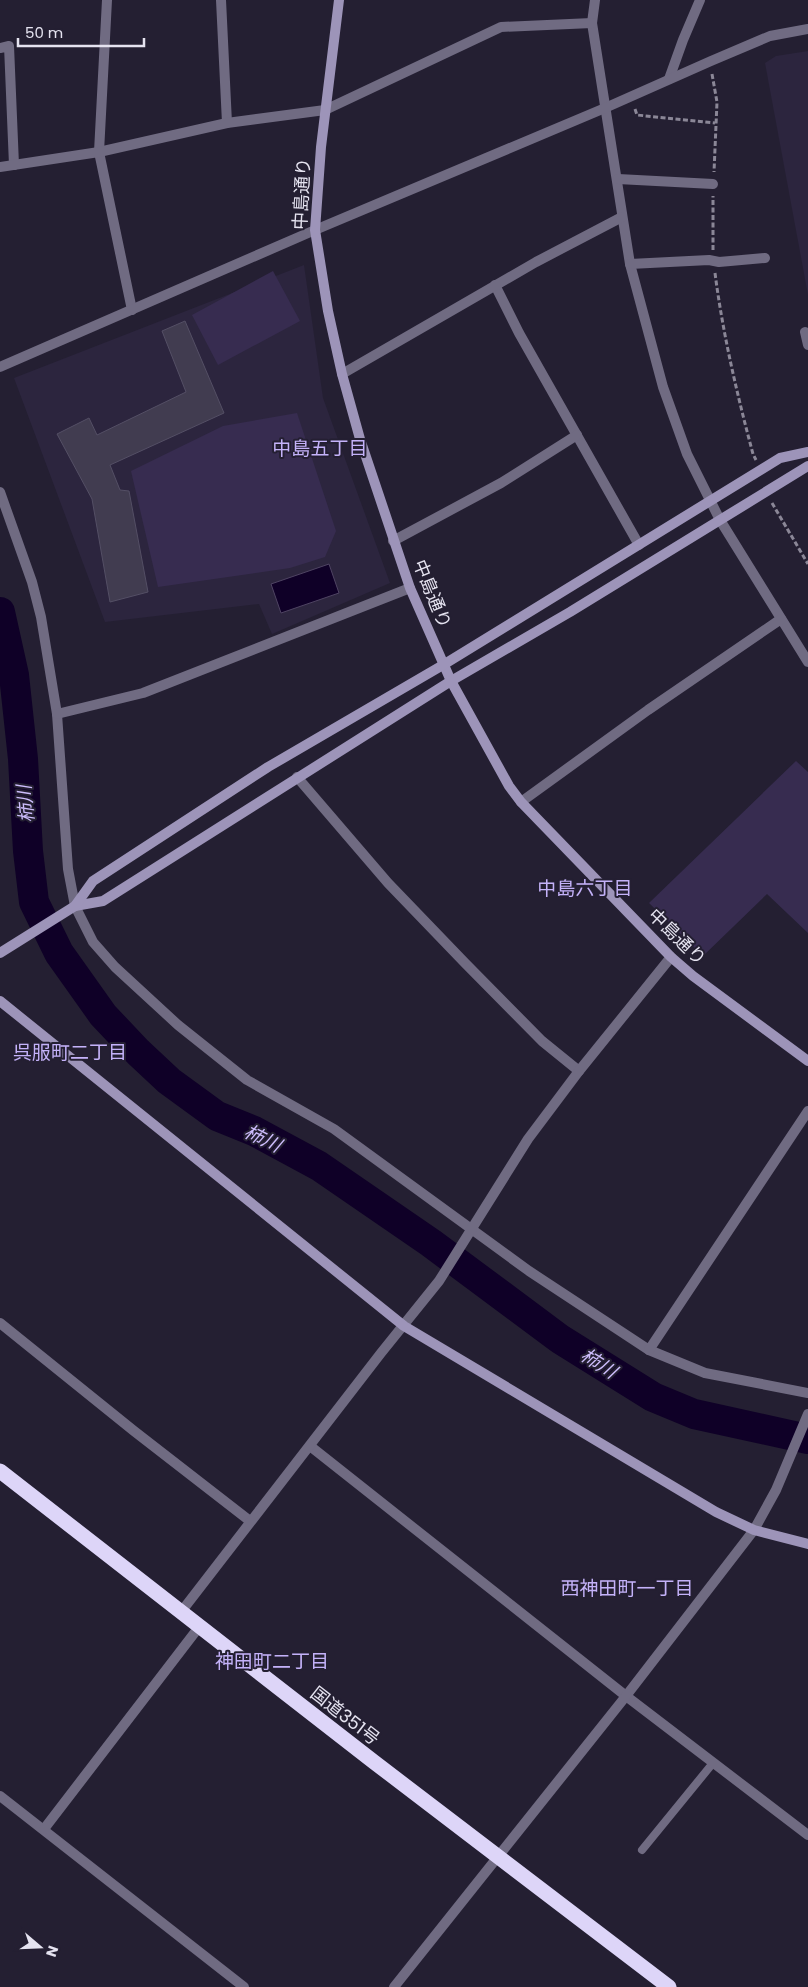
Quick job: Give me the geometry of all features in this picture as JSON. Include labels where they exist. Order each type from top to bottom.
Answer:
[{"type":"highway","name":"国道351号","points":[[0,1471],[497,1857],[669,1987]]},
{"type":"street","points":[[107,0],[99,152],[132,310]]},
{"type":"street","points":[[221,0],[227,123]]},
{"type":"street","name":"中島通り","points":[[338,0],[325,110],[315,230],[328,311],[342,374],[360,439],[410,588],[443,664],[509,786],[521,802],[671,957],[693,976],[808,1061]]},
{"type":"street","points":[[595,0],[592,23],[630,264],[663,387],[687,454],[720,520],[808,662]]},
{"type":"street","points":[[669,79],[700,0]]},
{"type":"street","points":[[0,167],[99,152],[227,123],[325,110],[501,27],[592,23]]},
{"type":"street","points":[[0,367],[770,36],[808,29]]},
{"type":"street","points":[[0,48],[9,46],[14,164]]},
{"type":"street","points":[[618,179],[713,184]]},
{"type":"street","points":[[342,374],[495,285],[622,217]]},
{"type":"street","points":[[630,264],[709,260],[719,262],[765,258]]},
{"type":"street","points":[[495,285],[519,333],[639,545]]},
{"type":"street","points":[[805,332],[808,345]]},
{"type":"street","points":[[393,540],[501,483],[577,435]]},
{"type":"street","points":[[4,951],[75,906],[93,881],[268,767],[443,664],[780,458],[808,452]]},
{"type":"street","points":[[75,906],[103,901],[451,681],[570,612],[808,466]]},
{"type":"street","points":[[0,492],[32,582],[41,617],[57,714],[68,869],[75,906],[93,942],[115,967],[186,1031],[247,1080],[334,1130],[468,1233],[649,1350],[705,1373],[808,1393]]},
{"type":"street","points":[[57,714],[143,693],[410,588]]},
{"type":"street","points":[[521,802],[648,710],[781,620]]},
{"type":"street","points":[[297,777],[388,883],[452,950],[542,1041],[579,1071]]},
{"type":"street","points":[[181,1612],[381,1352],[439,1281],[528,1139],[579,1071],[671,957]]},
{"type":"street","points":[[0,1001],[404,1326],[716,1512],[754,1530],[808,1544]]},
{"type":"street","points":[[649,1350],[808,1111]]},
{"type":"street","points":[[0,1323],[250,1521]]},
{"type":"street","points":[[394,1987],[626,1696],[754,1530],[787,1466],[808,1414]]},
{"type":"street","points":[[310,1446],[409,1522],[626,1696],[808,1835]]},
{"type":"street","points":[[44,1829],[199,1627]]},
{"type":"street","points":[[2,1801],[44,1829],[244,1987]]},
{"type":"lane","points":[[642,1850],[713,1763]]},
{"type":"path","points":[[631,96],[637,114],[715,123]]},
{"type":"path","points":[[765,492],[808,564]]},
{"type":"shaded area","points":[[808,51],[808,295],[765,63],[776,56]]},
{"type":"shaded area","points":[[304,265],[323,398],[390,583],[272,634],[259,604],[105,622],[14,378]]},
{"type":"shaded area","points":[[273,271],[300,321],[218,365],[192,315]]},
{"type":"shaded area","points":[[297,413],[336,531],[325,557],[290,568],[158,587],[131,471],[223,426]]},
{"type":"shaded area","points":[[329,564],[339,593],[281,613],[271,584]]},
{"type":"shaded area","points":[[796,761],[808,772],[808,933],[767,894],[703,956],[649,903]]},
{"type":"building","points":[[185,321],[224,413],[110,465],[120,490],[129,491],[148,592],[110,602],[92,499],[57,434],[89,418],[97,435],[186,392],[162,331]]},
{"type":"waterway","name":"柿川","points":[[0,612],[14,675],[23,759],[28,851],[34,902],[59,953],[103,1015],[138,1052],[169,1081],[217,1116],[254,1131],[319,1166],[431,1243],[560,1339],[653,1397],[694,1414],[808,1439]]},
{"type":"district","name":"中島五丁目","points":[[320,448]]},
{"type":"district","name":"中島六丁目","points":[[585,888]]},
{"type":"district","name":"呉服町二丁目","points":[[70,1052]]},
{"type":"district","name":"西神田町一丁目","points":[[627,1588]]},
{"type":"district","name":"神田町二丁目","points":[[272,1661]]}]
